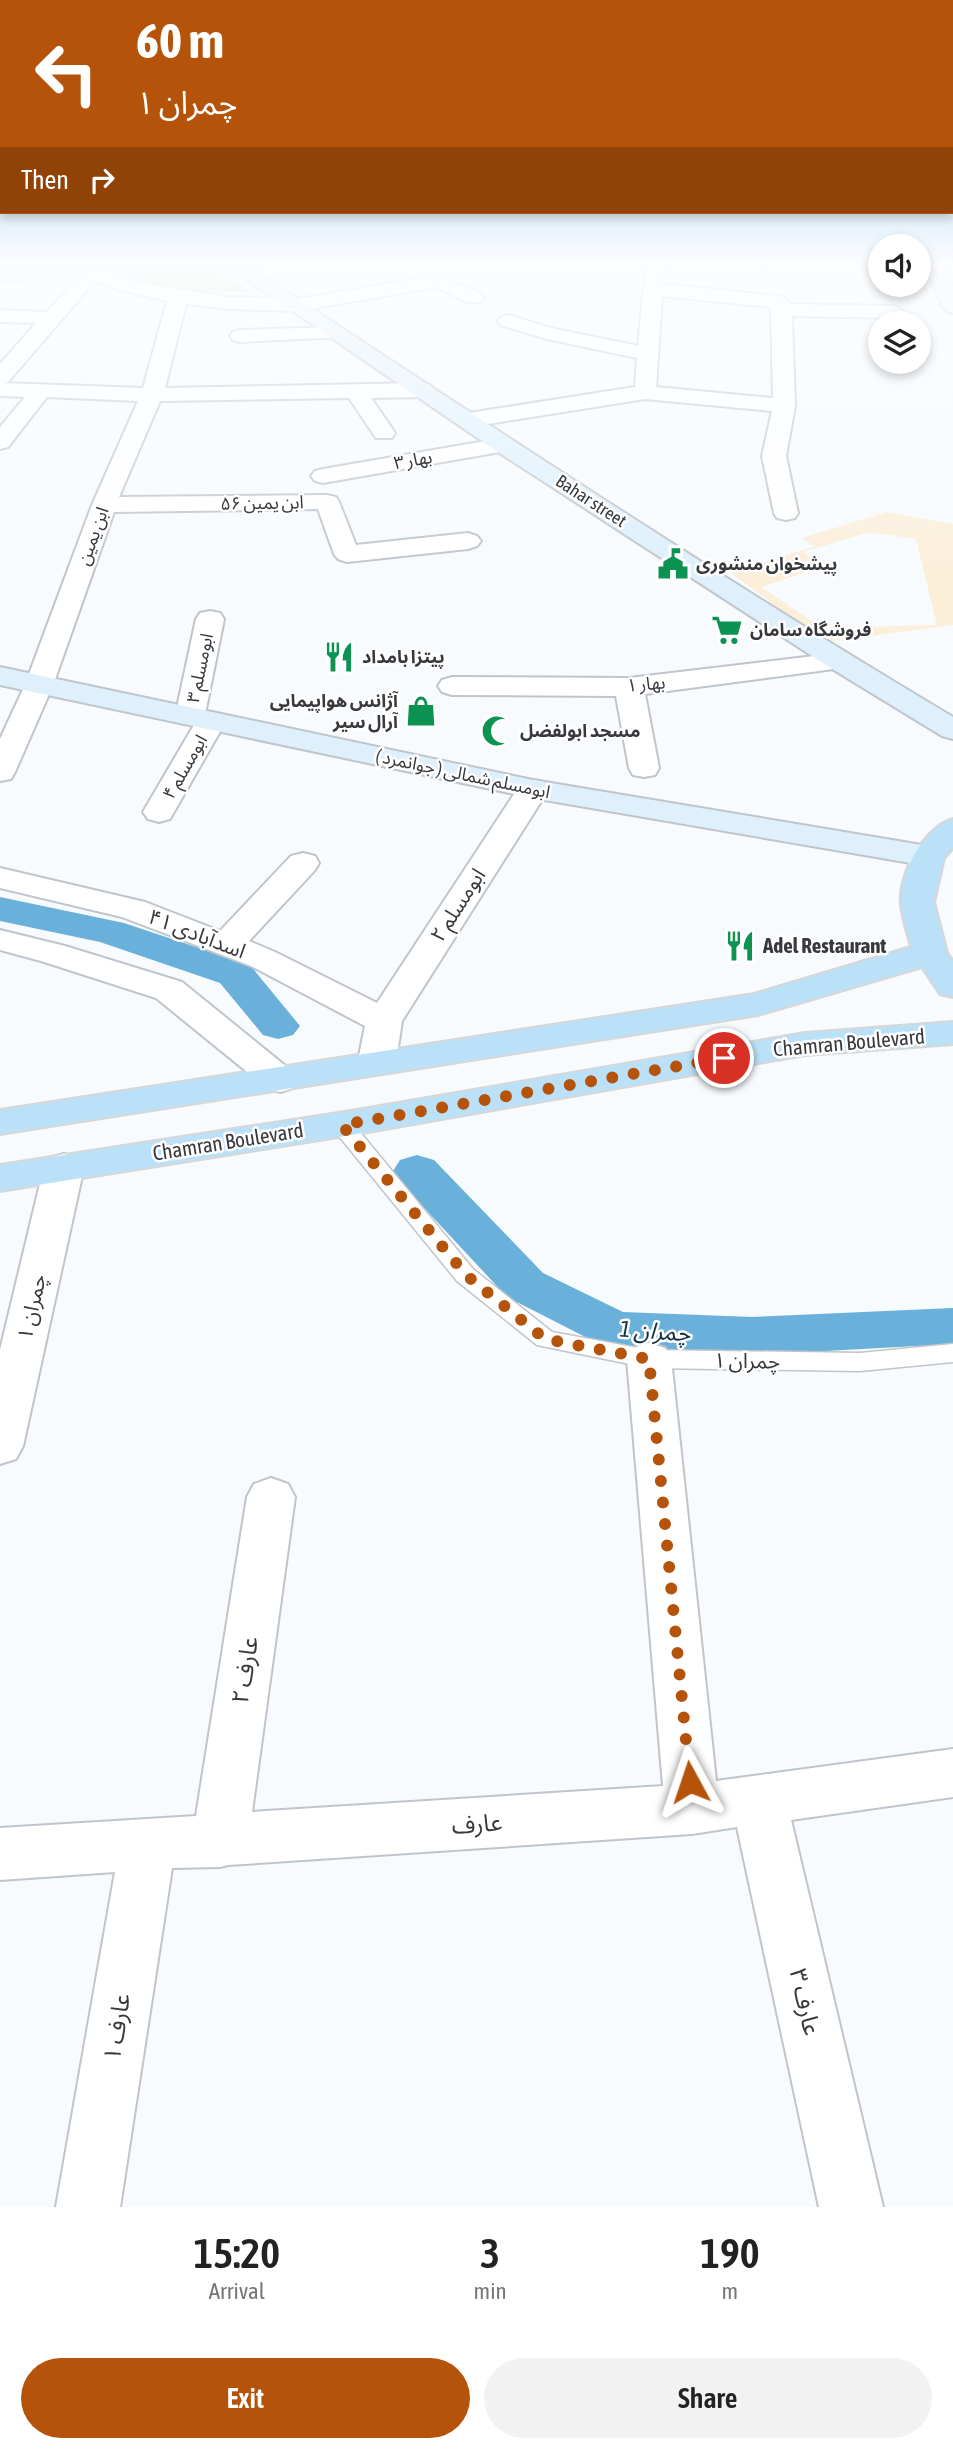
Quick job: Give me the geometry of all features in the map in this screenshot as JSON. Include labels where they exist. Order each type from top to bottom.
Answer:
[{"type":"main road","name":"Bahar street","points":[[389,368],[503,445],[839,661],[953,730]]},
{"type":"main road","name":"ابومسلم شمالی ( جوانمرد )","points":[[0,676],[533,789],[928,856]]},
{"type":"main road","points":[[953,829],[928,856],[917,902],[930,953],[953,986]]},
{"type":"main road","points":[[0,1122],[280,1080],[377,1061],[758,1004],[930,953]]},
{"type":"main road","name":"Chamran Boulevard","points":[[0,1178],[342,1125],[804,1044],[953,1033]]},
{"type":"street","name":"ابن یمین","points":[[0,772],[39,685],[104,505],[152,395],[159,368]]},
{"type":"street","points":[[645,392],[648,368]]},
{"type":"street","points":[[783,368],[784,406],[774,456],[786,513]]},
{"type":"street","points":[[0,389],[152,395],[422,390]]},
{"type":"street","points":[[0,442],[41,391]]},
{"type":"street","points":[[355,391],[384,433]]},
{"type":"street","points":[[469,420],[645,392],[784,406]]},
{"type":"street","name":"بهار ۳","points":[[323,476],[503,445]]},
{"type":"street","name":"ابن یمین ۵۶","points":[[104,505],[327,502],[347,554],[468,541]]},
{"type":"street","name":"ابومسلم ۳","points":[[201,719],[210,619]]},
{"type":"street","name":"بهار ۱","points":[[452,686],[629,687],[839,661]]},
{"type":"street","points":[[629,687],[644,768]]},
{"type":"street","name":"ابومسلم ۴","points":[[159,812],[201,719]]},
{"type":"street","name":"ابومسلم ۲","points":[[384,1021],[533,789]]},
{"type":"street","points":[[226,945],[303,863]]},
{"type":"street","name":"اسدآبادی ۴۱","points":[[0,878],[133,909],[263,959],[384,1021]]},
{"type":"street","points":[[0,940],[53,953],[169,990],[280,1080]]},
{"type":"street","points":[[377,1061],[384,1021]]},
{"type":"street","name":"چمران ۱","points":[[0,1446],[64,1167]]},
{"type":"street","points":[[649,1359],[692,1809]]},
{"type":"street","name":"عارف ۲","points":[[219,1842],[271,1497]]},
{"type":"street","name":"عارف","points":[[0,1854],[147,1847],[692,1809],[953,1773]]},
{"type":"street","name":"عارف ۳","points":[[758,1798],[851,2207]]},
{"type":"street","name":"عارف ۱","points":[[88,2207],[147,1847]]},
{"type":"lane","name":"۱ چمران","points":[[342,1125],[466,1275],[545,1339],[649,1359],[860,1363],[953,1353]]},
{"type":"shaded area","points":[[887,512],[953,524],[953,625],[825,642],[731,573],[815,546],[801,538]],"holes":[[[870,532],[916,539],[937,625],[822,628],[761,587],[824,566],[803,552]]]},
{"type":"waterway","points":[[0,909],[110,932],[235,974],[278,1026]]},
{"type":"waterway","name":"چمران 1","points":[[417,1171],[525,1285],[615,1330],[752,1336],[953,1326]]},
{"type":"place","name":"پیشخوان منشوری","points":[[673,564]]},
{"type":"place","name":"فروشگاه سامان","points":[[727,630]]},
{"type":"place","name":"پیتزا بامداد","points":[[339,657]]},
{"type":"place","name":"آژانس هواپیمایی آرال سیر","points":[[421,711]]},
{"type":"place","name":"مسجد ابولفضل","points":[[497,731]]},
{"type":"place","name":"Adel Restaurant","points":[[740,946]]},
{"type":"route","points":[[690,1782],[649,1359],[545,1339],[466,1275],[342,1125],[724,1058]]}]
